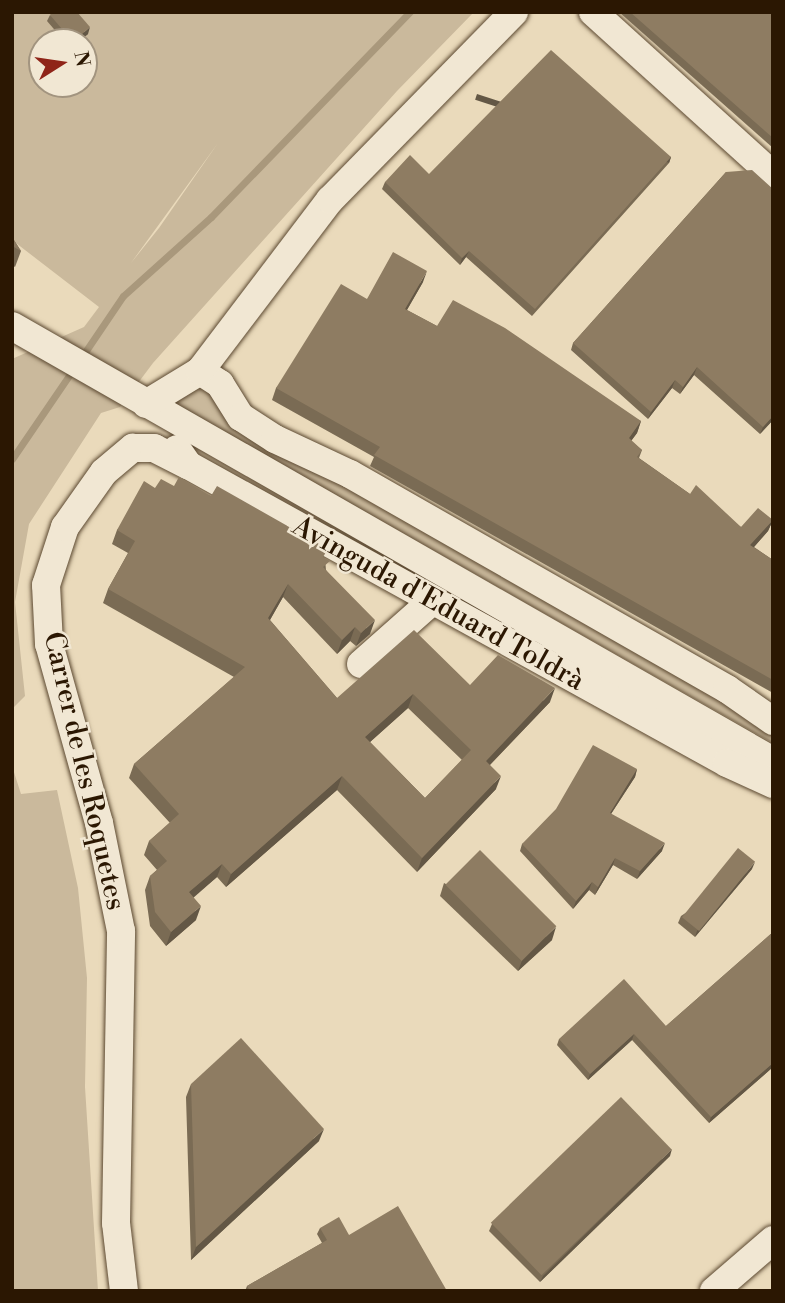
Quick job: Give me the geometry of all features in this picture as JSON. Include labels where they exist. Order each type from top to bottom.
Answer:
[{"type":"street","points":[[137,398],[200,372],[330,200],[514,12]]},
{"type":"street","points":[[593,12],[773,175]]},
{"type":"street","name":"Avinguda d'Eduard Toldrà","points":[[16,330],[773,761]]},
{"type":"street","points":[[200,372],[220,384],[241,417],[275,439],[350,474],[727,689],[773,721]]},
{"type":"street","name":"Avinguda d'Eduard Toldrà","points":[[137,398],[188,465],[432,601],[773,784]]},
{"type":"street","name":"Carrer de les Roquetes","points":[[124,1291],[116,1223],[121,931],[99,823],[49,644],[46,585],[65,527],[104,472],[133,448],[154,448],[188,465]]},
{"type":"street","points":[[361,664],[432,601]]},
{"type":"street","points":[[714,1291],[773,1240]]},
{"type":"shaded area","points":[[12,12],[474,12],[397,91],[153,363],[120,407],[101,413],[29,524],[15,602],[25,696],[12,709],[12,359],[84,327],[99,307],[12,240]],"holes":[[[218,143],[159,228],[131,263]]]},
{"type":"shaded area","points":[[189,388],[203,389],[596,623],[773,734],[773,743],[179,406],[177,401]]},
{"type":"shaded area","points":[[12,766],[21,794],[57,790],[78,888],[87,978],[85,1087],[98,1291],[12,1291]]},
{"type":"building","points":[[52,12],[77,12],[90,27],[61,28],[50,15]]},
{"type":"building","points":[[630,12],[773,12],[773,138]]},
{"type":"building","points":[[551,50],[671,157],[535,309],[469,251],[462,258],[385,182],[410,155],[429,174]]},
{"type":"building","points":[[752,170],[773,189],[773,416],[763,427],[697,367],[683,387],[675,380],[651,412],[573,343],[726,172]]},
{"type":"building","points":[[12,237],[21,251],[12,246]]},
{"type":"building","points":[[393,252],[427,271],[405,309],[437,326],[453,300],[505,328],[641,421],[629,438],[642,450],[637,457],[690,494],[696,485],[741,527],[758,508],[773,520],[750,545],[773,560],[773,680],[374,455],[380,447],[276,388],[341,284],[367,299]]},
{"type":"building","points":[[179,477],[211,496],[217,486],[328,549],[323,557],[330,561],[323,567],[375,620],[361,633],[355,627],[342,640],[288,584],[268,618],[337,698],[414,630],[470,685],[498,655],[555,688],[486,761],[501,776],[422,858],[342,776],[231,874],[222,864],[189,892],[201,906],[171,932],[155,912],[150,876],[167,861],[149,841],[179,814],[134,764],[245,667],[108,589],[135,541],[117,530],[144,481],[155,488],[161,479],[174,486]],"holes":[[[413,694],[471,750],[425,798],[365,737]]]},
{"type":"building","points":[[593,745],[637,769],[610,813],[665,843],[640,871],[615,858],[598,887],[592,882],[576,901],[522,844],[556,809]]},
{"type":"building","points":[[738,848],[755,862],[699,931],[682,917]]},
{"type":"building","points":[[480,850],[556,926],[522,961],[445,885]]},
{"type":"building","points":[[773,932],[773,1063],[711,1117],[634,1034],[590,1074],[559,1039],[624,979],[666,1026]]},
{"type":"building","points":[[241,1038],[324,1129],[196,1247],[191,1084]]},
{"type":"building","points":[[621,1097],[672,1150],[542,1275],[491,1223]]},
{"type":"building","points":[[398,1206],[447,1291],[250,1291],[247,1286],[327,1240],[320,1228],[339,1217],[349,1235]]},
{"type":"waterway","points":[[81,358],[123,296],[211,217],[410,12]]},
{"type":"waterway","points":[[12,459],[74,368]]}]
